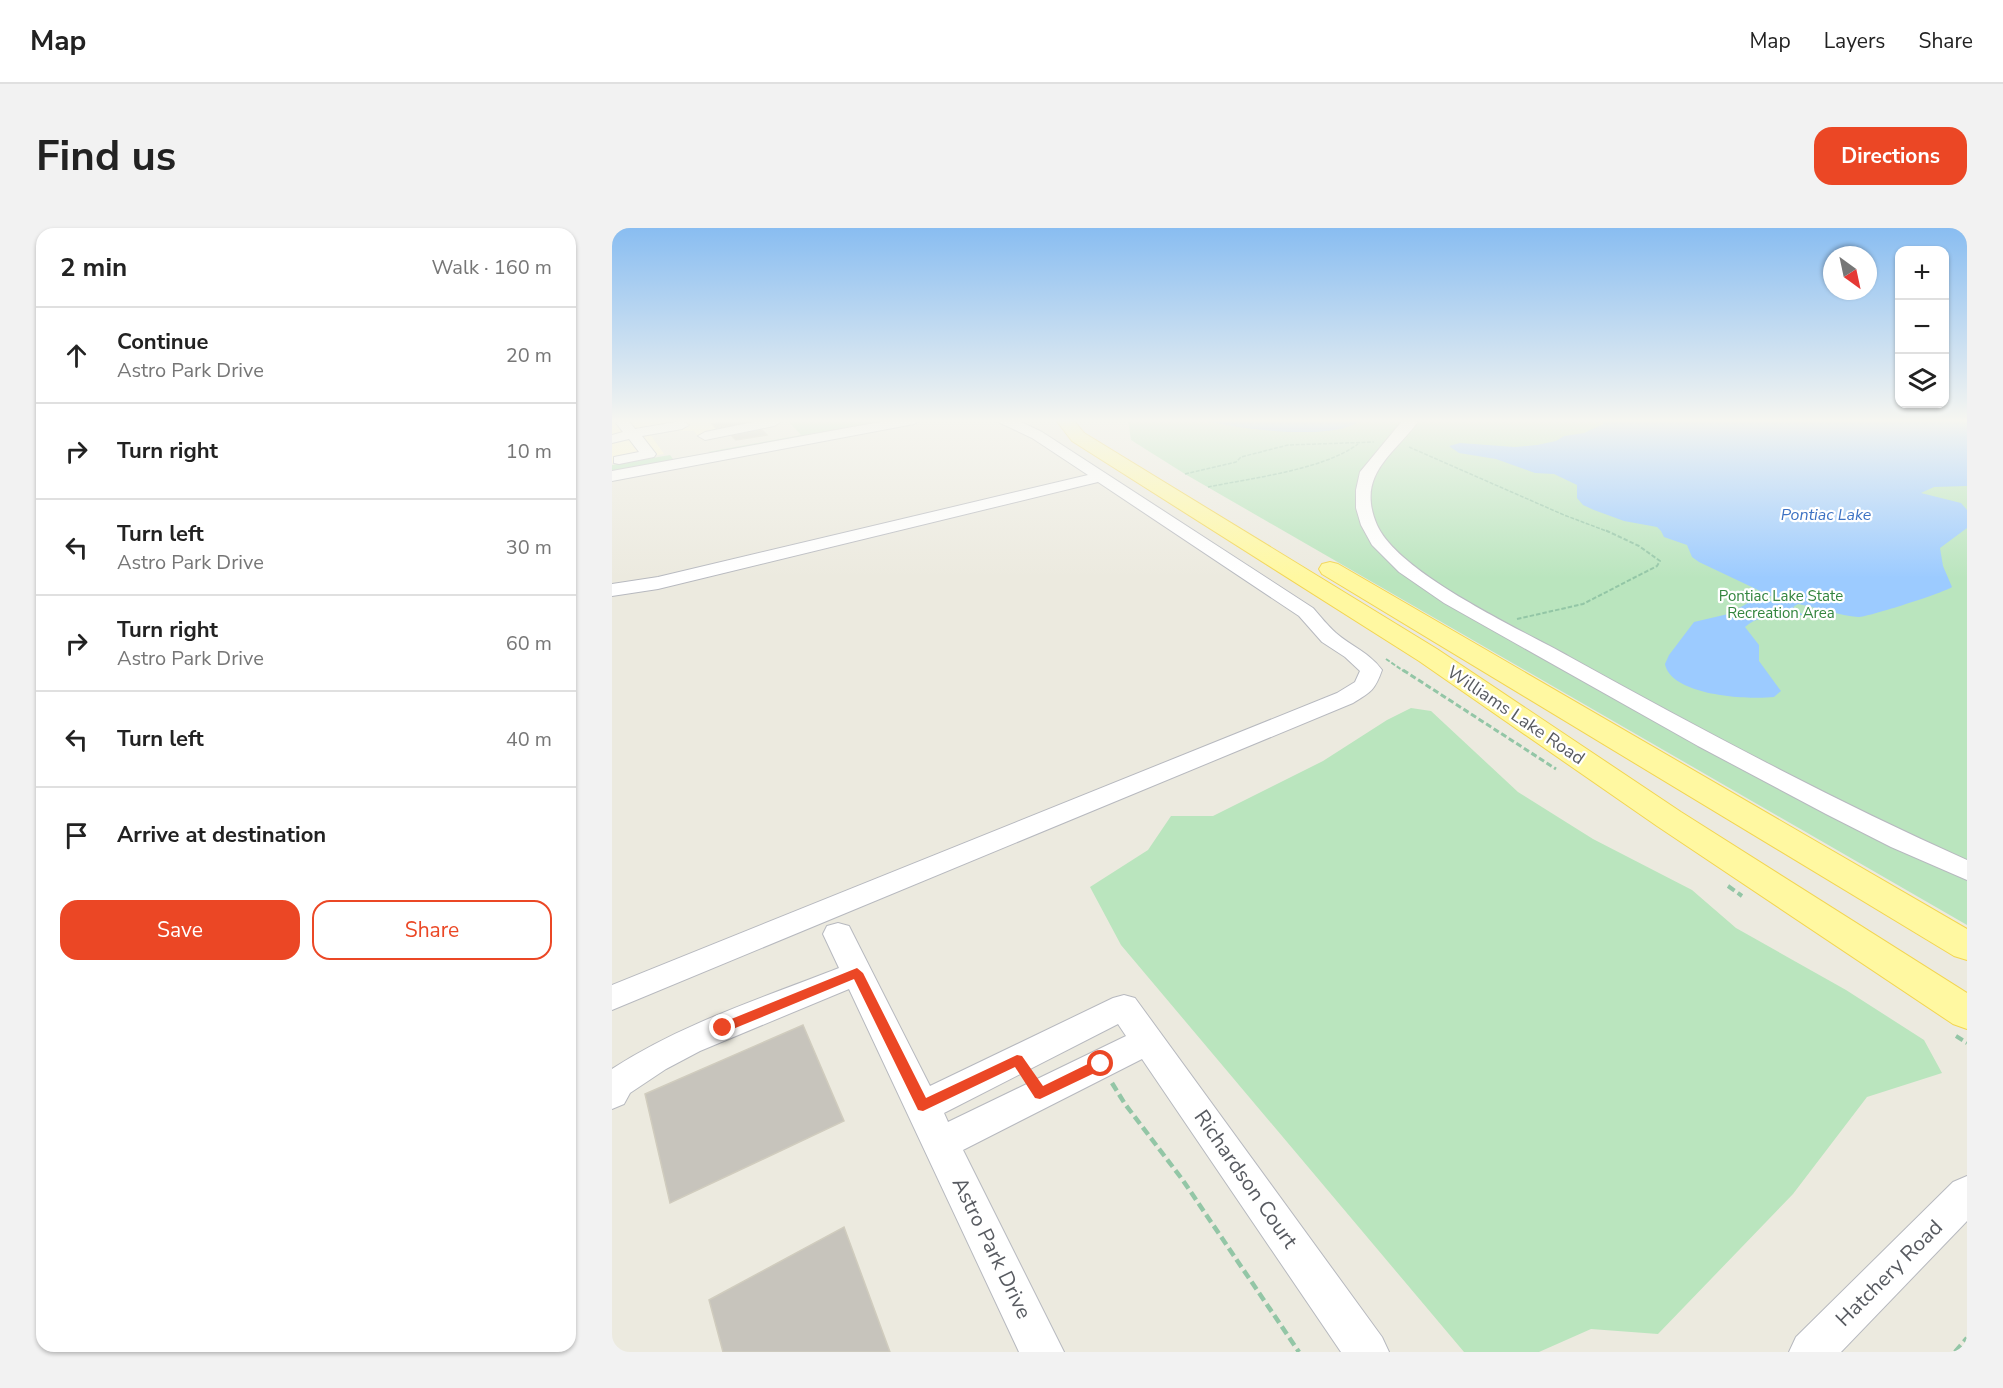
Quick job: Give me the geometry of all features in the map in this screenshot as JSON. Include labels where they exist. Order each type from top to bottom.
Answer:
[{"type":"main road","name":"Williams Lake Road","points":[[1134,472],[1428,655],[1727,872],[1957,1022]]},
{"type":"main road","name":"Williams Lake Road","points":[[1166,472],[1967,946]]},
{"type":"main road","points":[[1727,872],[1713,831],[1720,826],[1730,825],[1744,828],[1967,961]]},
{"type":"street","points":[[612,998],[1344,698],[1365,686],[1371,670],[1352,653],[1329,638],[1306,612],[1094,472]]},
{"type":"street","points":[[1368,472],[1362,499],[1371,529],[1380,543],[1410,572],[1451,599],[1815,800],[1967,871]]},
{"type":"street","points":[[612,590],[670,580],[1101,477]]},
{"type":"street","name":"Astro Park Drive","points":[[838,934],[1042,1352]]},
{"type":"street","points":[[612,1094],[618,1083],[654,1059],[688,1042],[857,973]]},
{"type":"street","name":"Richardson Court","points":[[1017,1060],[1124,1007],[1367,1352]]},
{"type":"street","points":[[941,1143],[1149,1040]]},
{"type":"street","points":[[923,1106],[1017,1060],[1040,1094]]},
{"type":"street","name":"Hatchery Road","points":[[1810,1352],[1967,1194]]},
{"type":"path","points":[[1185,474],[1192,472]]},
{"type":"path","points":[[1208,487],[1271,472]]},
{"type":"path","points":[[1469,472],[1563,515],[1625,539],[1654,555],[1660,561],[1657,566],[1573,608],[1548,614],[1524,615],[1503,628]]},
{"type":"path","points":[[1382,657],[1561,772]]},
{"type":"path","points":[[1727,872],[1751,902]]},
{"type":"path","points":[[1957,1022],[1967,1044]]},
{"type":"path","points":[[1101,1064],[1125,1104],[1182,1179],[1299,1352]]},
{"type":"path","points":[[1955,1352],[1967,1338]]},
{"type":"green space","name":"Pontiac Lake State Recreation Area","points":[[1183,472],[1967,472],[1967,925]]},
{"type":"green space","points":[[1411,708],[1431,711],[1518,792],[1593,839],[1692,890],[1736,928],[1846,990],[1924,1040],[1942,1073],[1867,1097],[1793,1194],[1658,1334],[1591,1329],[1539,1352],[1464,1352],[1121,945],[1090,887],[1148,850],[1171,816],[1213,816],[1323,761],[1387,720]]},
{"type":"water","name":"Pontiac Lake","points":[[1967,472],[1967,486],[1934,487],[1921,493],[1961,503],[1967,510],[1967,528],[1940,548],[1943,566],[1952,587],[1864,616],[1844,615],[1798,604],[1793,607],[1803,615],[1765,617],[1751,622],[1745,627],[1759,645],[1759,661],[1781,691],[1774,697],[1762,698],[1712,694],[1681,683],[1670,675],[1665,664],[1669,655],[1694,622],[1728,614],[1748,603],[1777,601],[1777,599],[1699,562],[1692,557],[1687,545],[1664,537],[1657,527],[1624,521],[1583,505],[1577,498],[1577,485],[1554,474],[1535,473]]},
{"type":"building","points":[[803,1025],[844,1121],[670,1203],[645,1094]]},
{"type":"building","points":[[844,1227],[890,1352],[723,1352],[709,1300]]},
{"type":"route","points":[[723,1028],[857,973],[923,1106],[1017,1060],[1040,1094],[1101,1064]]}]
